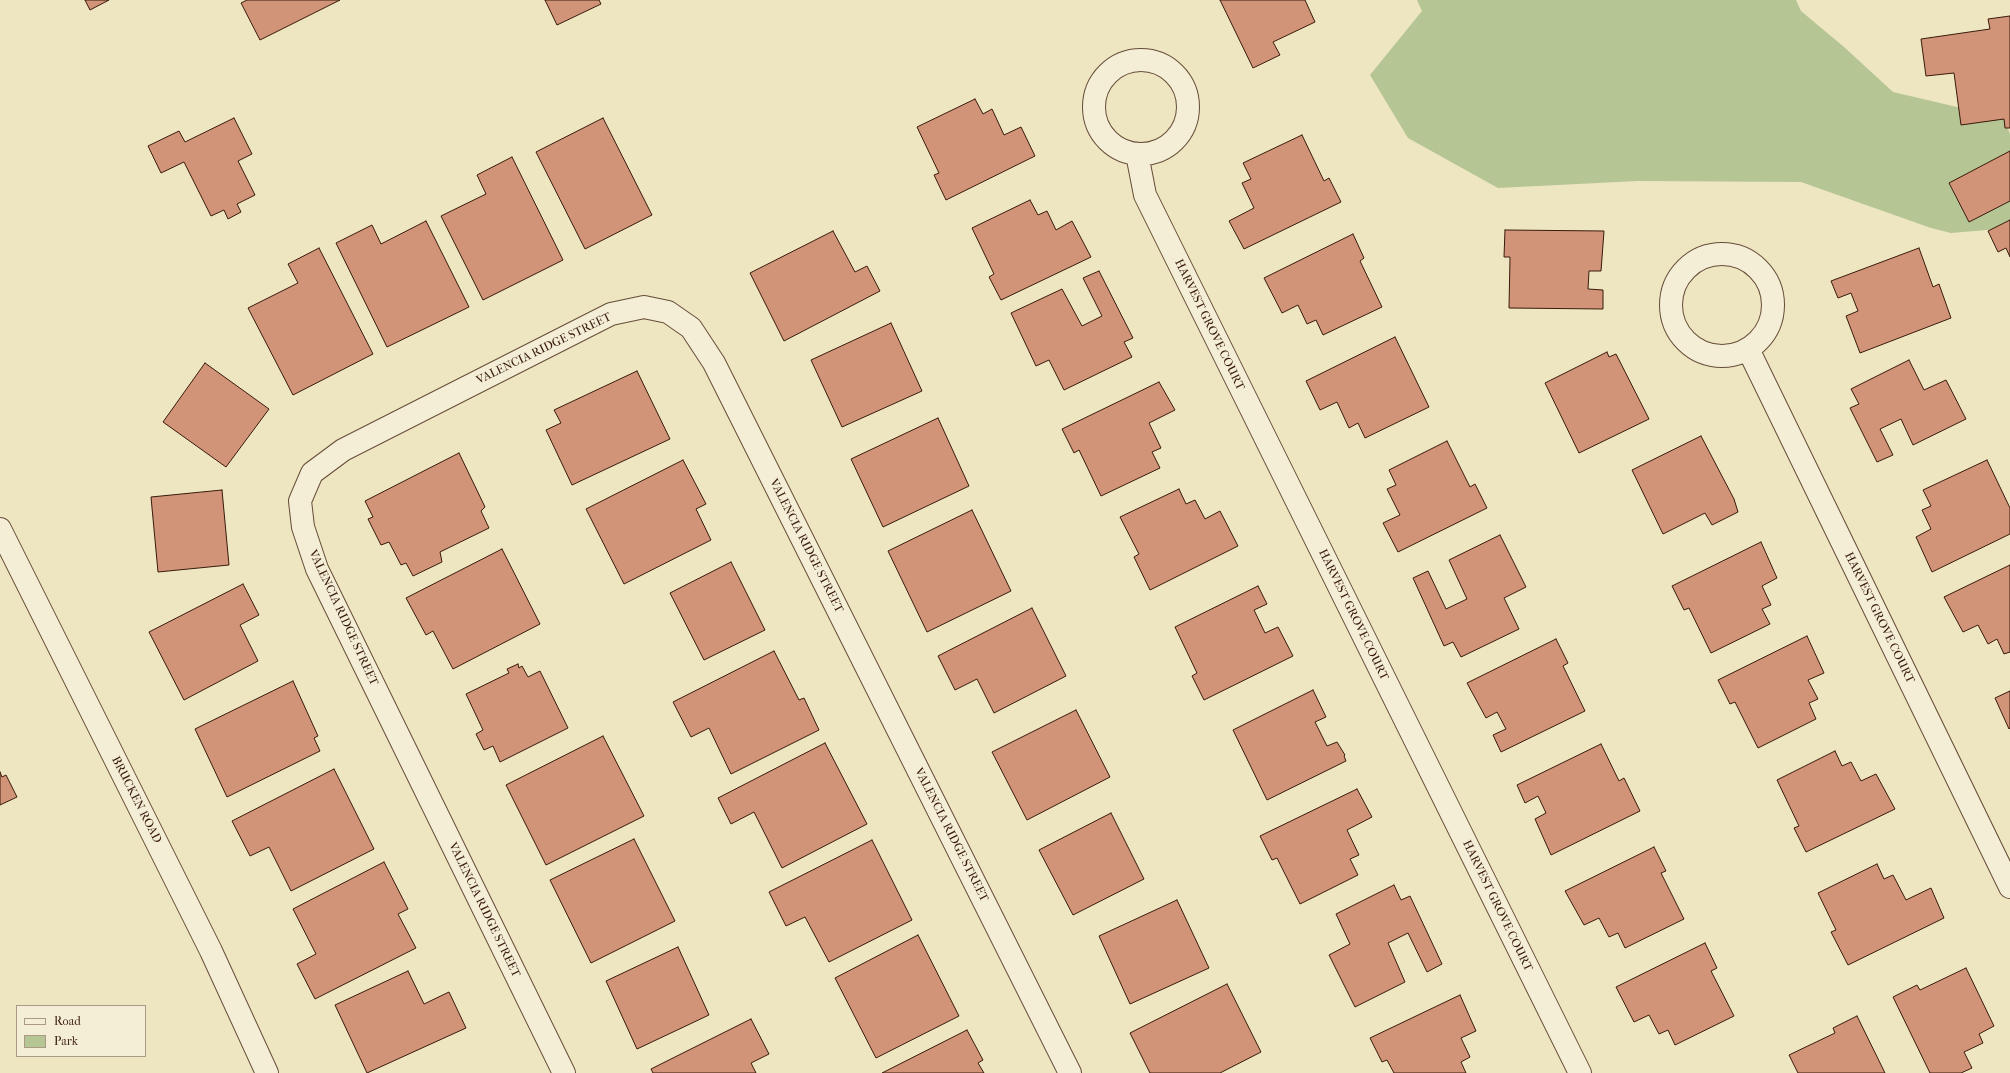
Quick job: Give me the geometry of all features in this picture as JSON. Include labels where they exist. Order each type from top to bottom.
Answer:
[{"type":"street","points":[[1140,60],[1155,62],[1169,69],[1180,80],[1187,94],[1188,109],[1185,124],[1178,137],[1166,147],[1152,153],[1137,154],[1122,150],[1109,141],[1099,128],[1094,113],[1095,98],[1101,83],[1112,71],[1125,63],[1140,60]]},
{"type":"street","name":"HARVEST GROVE COURT","points":[[1137,154],[1145,195],[1580,1073]]},
{"type":"street","points":[[1715,255],[1733,255],[1749,262],[1762,273],[1771,288],[1774,306],[1770,323],[1761,338],[1748,350],[1732,355],[1717,356],[1701,352],[1687,343],[1677,330],[1672,314],[1672,298],[1677,283],[1686,270],[1700,260],[1715,255]]},
{"type":"street","name":"VALENCIA RIDGE STREET","points":[[564,1073],[318,569],[303,527],[300,501],[312,473],[343,450],[611,314],[644,307],[668,312],[691,328],[714,363],[1070,1073]]},
{"type":"street","name":"HARVEST GROVE COURT","points":[[1748,350],[2010,887]]},
{"type":"street","name":"BRUCKEN ROAD","points":[[0,529],[211,950],[267,1073]]},
{"type":"green space","points":[[1417,0],[1796,0],[1801,11],[1844,47],[1893,92],[2004,118],[2010,134],[2010,228],[1951,233],[1931,228],[1801,182],[1638,181],[1498,188],[1408,138],[1370,75],[1422,11]]},
{"type":"building","points":[[85,0],[109,0],[90,10]]},
{"type":"building","points":[[247,0],[340,0],[260,40],[241,3]]},
{"type":"building","points":[[545,0],[599,0],[601,4],[557,25]]},
{"type":"building","points":[[1220,0],[1305,0],[1315,22],[1273,42],[1280,55],[1253,68]]},
{"type":"building","points":[[2010,16],[2010,128],[2005,128],[2004,119],[1961,125],[1954,73],[1926,76],[1921,39],[1990,29],[1988,19]]},
{"type":"building","points":[[975,99],[983,114],[992,109],[1004,135],[1021,127],[1035,156],[946,200],[934,175],[939,173],[917,127]]},
{"type":"building","points":[[234,118],[252,154],[238,161],[255,195],[237,204],[241,212],[228,219],[224,210],[211,216],[184,162],[161,173],[148,146],[179,131],[185,142]]},
{"type":"building","points":[[603,118],[652,215],[585,249],[536,152]]},
{"type":"building","points":[[1302,135],[1324,181],[1329,178],[1341,202],[1244,249],[1229,221],[1254,208],[1242,183],[1251,179],[1243,163]]},
{"type":"building","points":[[2010,151],[2010,201],[1969,222],[1949,183]]},
{"type":"building","points":[[512,157],[563,260],[483,300],[441,216],[486,194],[477,175]]},
{"type":"building","points":[[1030,200],[1038,215],[1047,211],[1056,230],[1072,221],[1091,257],[1001,300],[989,277],[994,274],[972,228]]},
{"type":"building","points":[[2010,220],[2010,257],[2006,248],[1998,252],[1988,231]]},
{"type":"building","points":[[426,221],[469,307],[387,347],[336,243],[372,225],[381,244]]},
{"type":"building","points":[[1505,230],[1604,231],[1601,271],[1589,271],[1588,289],[1603,290],[1603,309],[1509,308],[1510,257],[1504,257]]},
{"type":"building","points":[[833,231],[855,272],[867,266],[880,291],[784,341],[750,273]]},
{"type":"building","points":[[1353,234],[1364,258],[1360,261],[1382,307],[1323,335],[1316,320],[1307,324],[1298,305],[1282,313],[1264,278]]},
{"type":"building","points":[[319,248],[373,354],[293,395],[248,308],[298,283],[288,264]]},
{"type":"building","points":[[1919,248],[1933,287],[1939,284],[1951,318],[1860,353],[1846,316],[1858,311],[1851,293],[1838,298],[1831,281]]},
{"type":"building","points":[[1099,271],[1133,338],[1124,342],[1132,357],[1064,390],[1049,360],[1036,366],[1011,313],[1062,289],[1082,326],[1102,316],[1083,278]]},
{"type":"building","points":[[891,323],[922,391],[842,427],[811,360]]},
{"type":"building","points":[[1395,337],[1429,407],[1365,438],[1358,423],[1349,428],[1337,402],[1320,410],[1306,381]]},
{"type":"building","points":[[1607,352],[1609,357],[1616,354],[1649,419],[1579,453],[1545,383]]},
{"type":"building","points":[[1909,360],[1924,390],[1946,380],[1966,419],[1913,445],[1901,419],[1880,429],[1893,455],[1877,462],[1850,408],[1859,404],[1851,389]]},
{"type":"building","points":[[205,363],[269,409],[226,467],[163,422]]},
{"type":"building","points":[[637,371],[670,439],[572,485],[546,430],[561,423],[554,410]]},
{"type":"building","points":[[1159,382],[1175,410],[1149,423],[1161,448],[1152,452],[1160,468],[1101,496],[1079,450],[1074,453],[1062,429]]},
{"type":"building","points":[[938,418],[969,486],[883,527],[851,459]]},
{"type":"building","points":[[1701,436],[1734,499],[1738,512],[1712,525],[1705,513],[1663,534],[1632,470]]},
{"type":"building","points":[[1447,441],[1470,487],[1475,484],[1487,508],[1398,552],[1383,523],[1400,515],[1387,489],[1396,485],[1389,470]]},
{"type":"building","points":[[459,453],[485,507],[481,511],[489,528],[440,552],[442,562],[413,576],[406,563],[401,565],[389,542],[381,545],[368,519],[373,517],[365,501]]},
{"type":"building","points":[[683,460],[706,504],[696,509],[711,540],[624,584],[586,509]]},
{"type":"building","points":[[1987,460],[2010,508],[2010,534],[1932,572],[1916,537],[1931,529],[1922,510],[1931,506],[1923,490]]},
{"type":"building","points":[[1179,489],[1186,504],[1195,500],[1205,519],[1220,511],[1238,546],[1150,590],[1134,557],[1139,554],[1120,517]]},
{"type":"building","points":[[222,490],[229,565],[158,572],[151,497]]},
{"type":"building","points":[[972,510],[1011,591],[927,632],[888,551]]},
{"type":"building","points":[[1500,535],[1526,587],[1504,598],[1519,629],[1461,657],[1453,642],[1444,646],[1413,578],[1428,571],[1446,609],[1467,599],[1449,560]]},
{"type":"building","points":[[1761,542],[1777,578],[1762,586],[1771,605],[1762,609],[1770,624],[1711,653],[1689,608],[1684,610],[1672,586]]},
{"type":"building","points":[[502,549],[540,624],[453,669],[433,631],[426,635],[406,598]]},
{"type":"building","points":[[731,562],[765,630],[704,660],[670,593]]},
{"type":"building","points":[[2010,565],[2010,652],[2004,654],[1997,639],[1988,644],[1978,625],[1963,632],[1944,597]]},
{"type":"building","points":[[243,584],[259,615],[240,625],[258,661],[184,700],[149,632]]},
{"type":"building","points":[[1258,586],[1267,604],[1254,610],[1265,633],[1278,627],[1293,656],[1204,700],[1192,676],[1197,673],[1175,627]]},
{"type":"building","points":[[1032,608],[1066,676],[994,713],[977,679],[955,690],[938,656]]},
{"type":"building","points":[[1807,636],[1824,673],[1808,680],[1818,699],[1809,703],[1816,719],[1758,748],[1735,702],[1730,704],[1718,680]]},
{"type":"building","points":[[1556,639],[1568,663],[1563,666],[1585,711],[1501,752],[1493,735],[1506,729],[1497,712],[1486,718],[1467,683]]},
{"type":"building","points":[[774,651],[799,700],[804,698],[819,730],[731,774],[709,728],[691,737],[673,702]]},
{"type":"building","points":[[518,664],[519,668],[522,666],[528,677],[540,671],[568,728],[500,762],[493,746],[484,750],[476,734],[483,730],[466,694],[509,673],[507,669]]},
{"type":"building","points":[[293,681],[318,736],[314,738],[320,751],[227,797],[195,729]]},
{"type":"building","points":[[1313,690],[1326,717],[1315,722],[1327,746],[1337,742],[1345,755],[1346,761],[1267,800],[1233,730]]},
{"type":"building","points":[[2010,691],[2010,728],[2009,729],[1995,698]]},
{"type":"building","points":[[1076,710],[1110,777],[1027,820],[992,752]]},
{"type":"building","points":[[603,736],[644,816],[546,865],[506,785]]},
{"type":"building","points":[[825,743],[867,824],[782,868],[754,812],[731,824],[718,798]]},
{"type":"building","points":[[1601,744],[1619,781],[1624,778],[1640,811],[1551,855],[1535,819],[1546,813],[1538,796],[1525,803],[1517,785]]},
{"type":"building","points":[[1835,751],[1842,766],[1851,762],[1861,781],[1876,774],[1895,809],[1806,852],[1794,828],[1799,826],[1777,780]]},
{"type":"building","points":[[334,769],[374,849],[291,891],[269,847],[250,856],[232,821]]},
{"type":"building","points":[[0,772],[2,777],[6,775],[17,797],[0,805]]},
{"type":"building","points":[[1357,789],[1372,817],[1347,830],[1359,855],[1350,859],[1358,875],[1300,904],[1277,858],[1272,860],[1260,836]]},
{"type":"building","points":[[1111,813],[1144,879],[1073,915],[1039,850]]},
{"type":"building","points":[[634,839],[675,921],[591,963],[550,880]]},
{"type":"building","points":[[872,840],[912,920],[829,962],[805,917],[786,926],[769,892]]},
{"type":"building","points":[[1654,847],[1666,871],[1661,873],[1684,919],[1625,948],[1618,933],[1609,937],[1599,918],[1584,925],[1565,891]]},
{"type":"building","points":[[384,862],[408,909],[398,914],[416,948],[315,999],[297,964],[316,954],[293,909]]},
{"type":"building","points":[[1877,864],[1884,879],[1893,875],[1906,900],[1931,888],[1944,918],[1848,965],[1831,932],[1836,930],[1818,893]]},
{"type":"building","points":[[1394,885],[1401,900],[1410,896],[1442,964],[1427,972],[1408,933],[1388,943],[1405,982],[1355,1007],[1329,955],[1350,944],[1336,914]]},
{"type":"building","points":[[1177,900],[1209,968],[1130,1004],[1099,936]]},
{"type":"building","points":[[918,935],[959,1016],[876,1058],[835,978]]},
{"type":"building","points":[[1705,943],[1717,968],[1711,971],[1734,1016],[1675,1045],[1668,1030],[1659,1034],[1649,1015],[1634,1022],[1616,987]]},
{"type":"building","points":[[678,947],[709,1015],[637,1049],[606,981]]},
{"type":"building","points":[[1966,968],[1994,1026],[1979,1034],[1983,1043],[1964,1052],[1972,1068],[1961,1073],[1930,1073],[1893,997],[1917,985],[1920,990]]},
{"type":"building","points":[[408,971],[424,1004],[449,992],[466,1028],[367,1073],[335,1005]]},
{"type":"building","points":[[1227,984],[1261,1052],[1220,1073],[1150,1073],[1130,1033]]},
{"type":"building","points":[[1460,995],[1476,1031],[1461,1038],[1470,1057],[1461,1062],[1466,1073],[1394,1073],[1387,1060],[1382,1062],[1370,1038]]},
{"type":"building","points":[[1857,1016],[1885,1073],[1798,1073],[1789,1055],[1835,1033],[1833,1028]]},
{"type":"building","points":[[751,1019],[769,1054],[751,1063],[756,1073],[653,1073],[651,1069]]},
{"type":"building","points":[[967,1030],[983,1060],[978,1063],[984,1073],[882,1073]]}]
